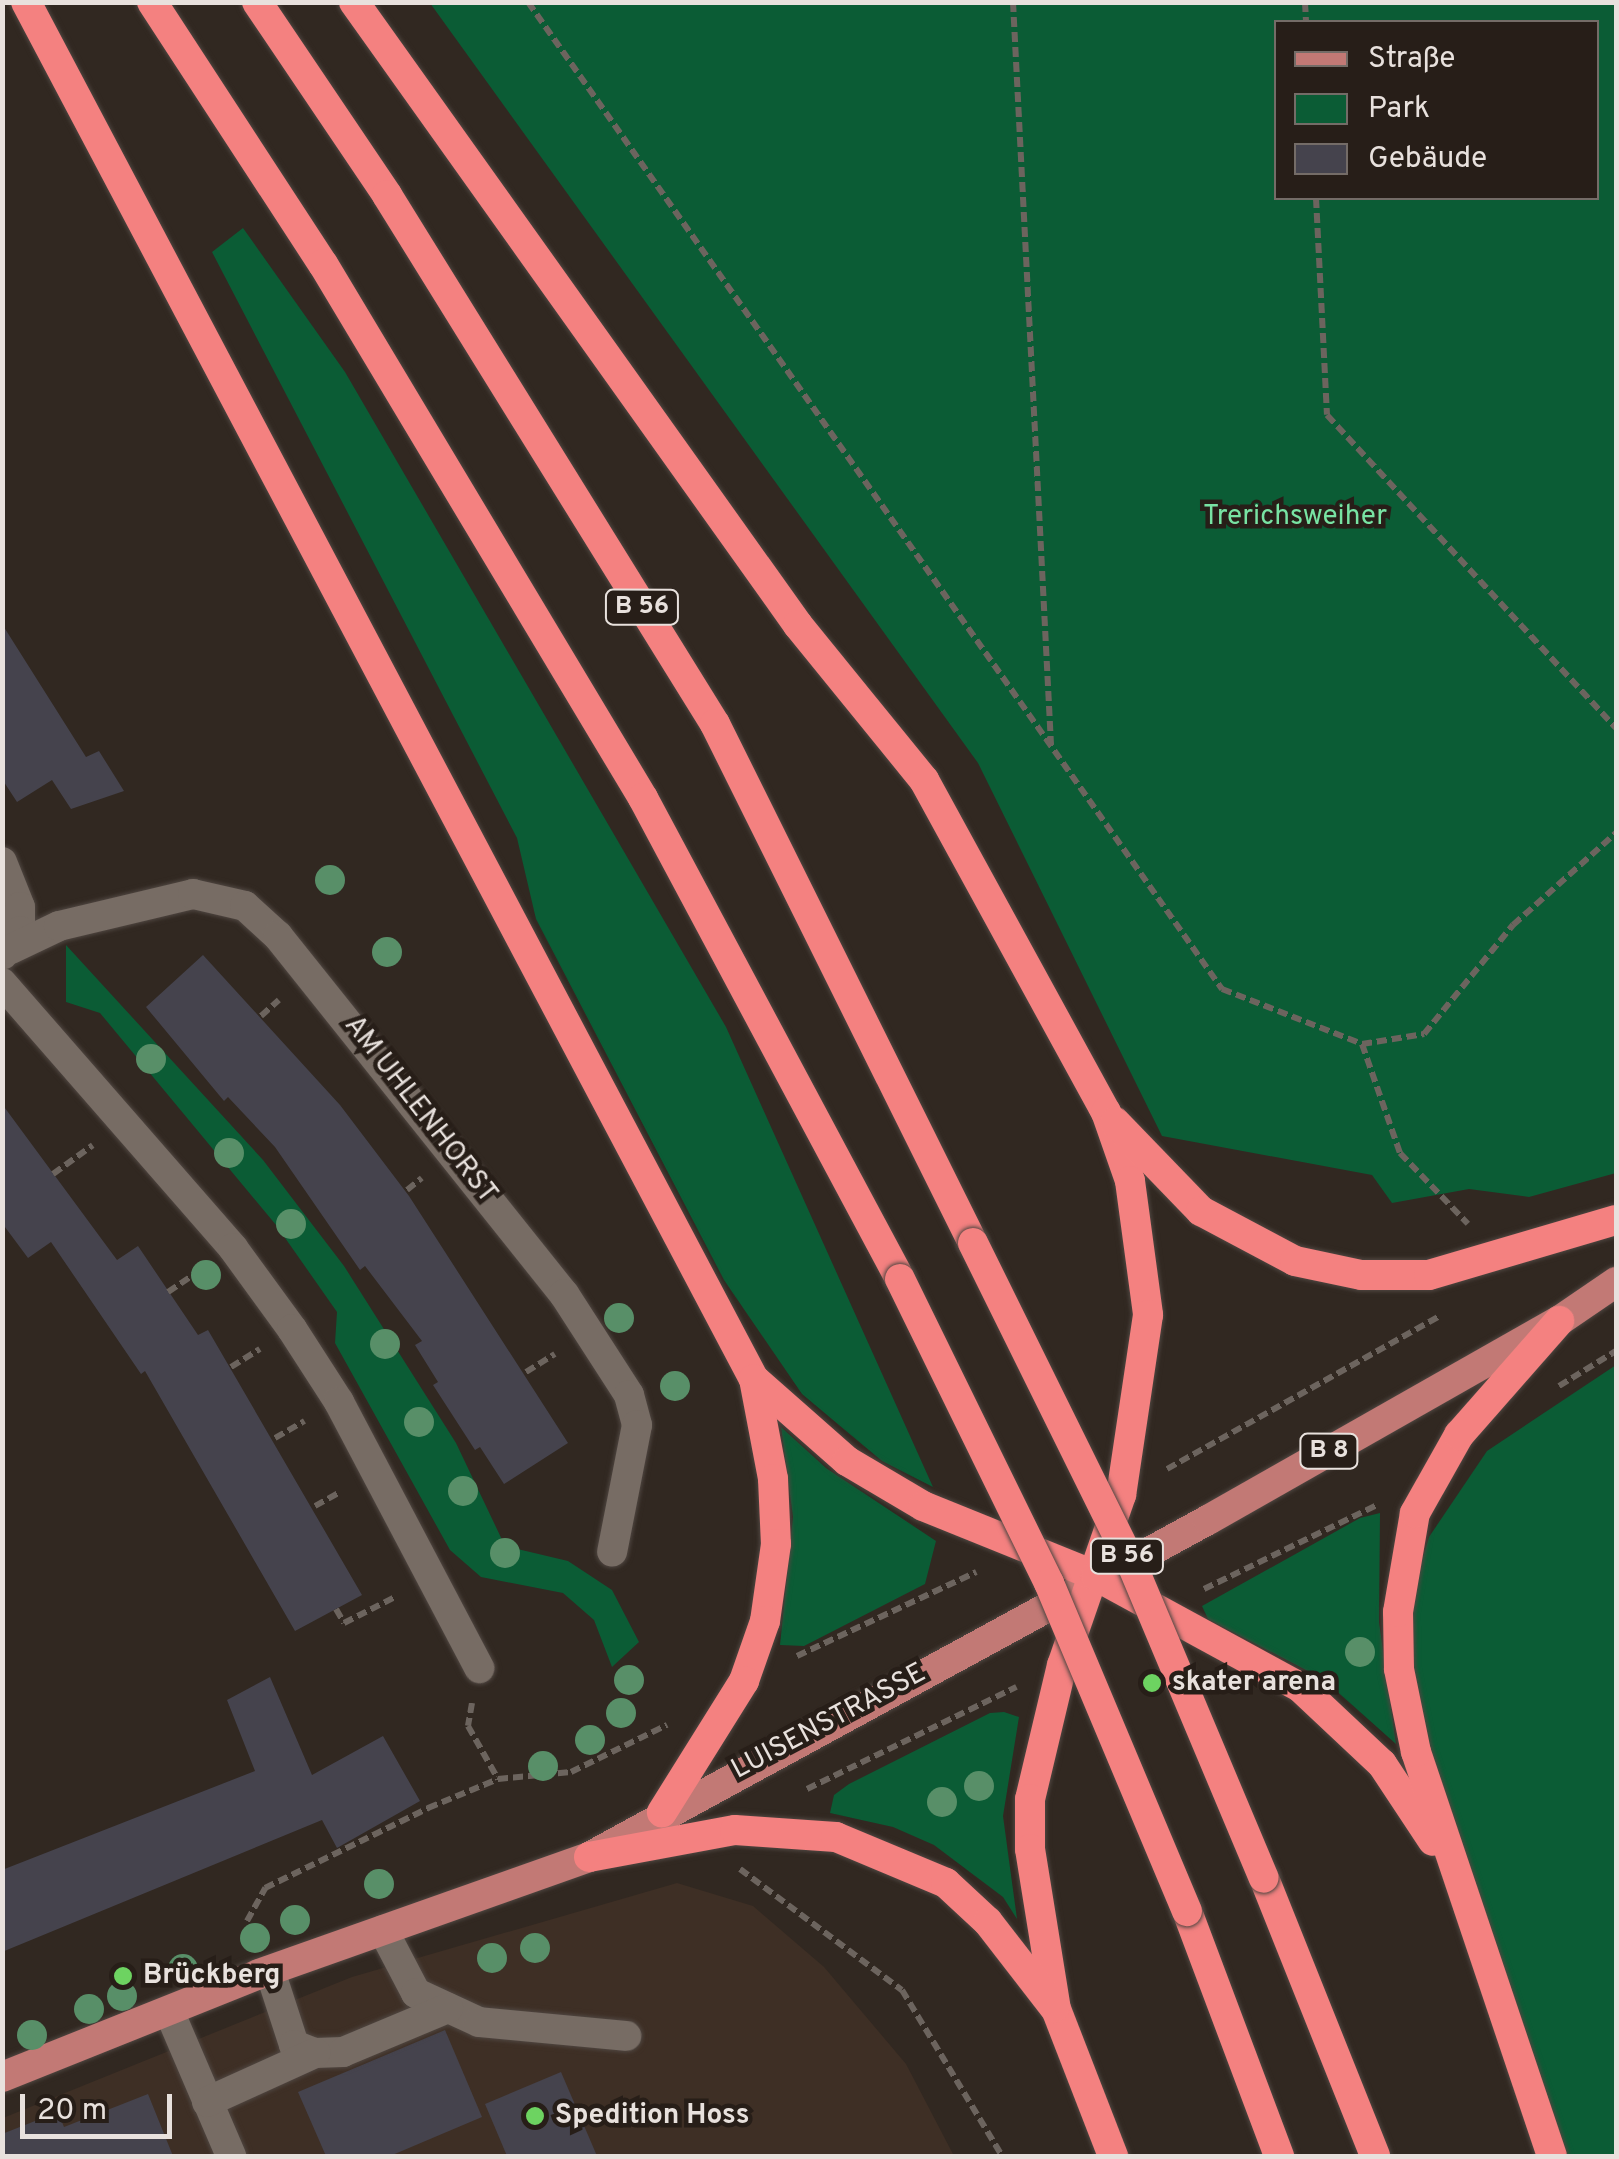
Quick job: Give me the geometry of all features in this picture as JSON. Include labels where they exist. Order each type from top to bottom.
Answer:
[{"type":"highway","points":[[26,2],[754,1378],[774,1479],[776,1544],[765,1621],[744,1682],[662,1812]]},
{"type":"highway","name":"B 56","points":[[152,2],[323,264],[642,798],[900,1278],[1049,1584],[1187,1911],[1279,2156]]},
{"type":"highway","name":"B 56","points":[[256,2],[388,195],[715,724],[1133,1567],[1375,2156]]},
{"type":"highway","points":[[354,2],[798,625],[924,780],[1106,1112],[1142,1238],[1148,1316],[1120,1496],[1096,1576],[1062,1665],[1030,1799],[1030,1850],[1056,2009],[1112,2156]]},
{"type":"highway","points":[[1106,1112],[1201,1210],[1295,1260],[1360,1276],[1429,1275],[1616,1220]]},
{"type":"highway","points":[[1552,2156],[1458,1878],[1406,1702],[1400,1574],[1415,1513],[1459,1434],[1559,1321]]},
{"type":"highway","points":[[754,1378],[847,1461],[923,1506],[1096,1576],[1302,1688],[1347,1724],[1382,1764],[1458,1878]]},
{"type":"highway","points":[[589,1857],[735,1830],[836,1837],[946,1883],[988,1922],[1056,2009]]},
{"type":"main road","name":"LUISENSTRASSE","points":[[2,2077],[270,1971],[589,1857],[662,1812],[1559,1321],[1616,1282]]},
{"type":"street","name":"AM UHLENHORST","points":[[2,862],[20,907],[20,931],[6,952]]},
{"type":"street","name":"AM UHLENHORST","points":[[6,952],[59,926],[192,894],[245,906],[278,936],[564,1294],[629,1394],[637,1425],[612,1552]]},
{"type":"street","points":[[2,983],[233,1248],[292,1329],[338,1402],[479,1668]]},
{"type":"street","points":[[383,1930],[416,1993],[478,2022],[626,2036]]},
{"type":"street","points":[[270,1971],[294,2045],[316,2053]]},
{"type":"street","points":[[207,2102],[316,2053],[343,2052],[448,2008]]},
{"type":"street","points":[[169,2010],[230,2156]]},
{"type":"path","points":[[528,2],[1222,989],[1362,1044],[1424,1034],[1513,925],[1616,833]]},
{"type":"path","points":[[1013,2],[1051,747]]},
{"type":"path","points":[[1316,200],[1328,415],[1616,728]]},
{"type":"path","points":[[1362,1044],[1400,1153],[1482,1239]]},
{"type":"path","points":[[336,1609],[344,1623],[430,1578]]},
{"type":"path","points":[[248,1921],[264,1888],[498,1779],[468,1726],[479,1668]]},
{"type":"path","points":[[735,1830],[742,1876],[902,1990],[1002,2156]]},
{"type":"shaded area","points":[[677,1883],[753,1906],[824,1967],[906,2064],[954,2156],[3,2156],[3,2118],[352,1977]]},
{"type":"green space","name":"Trerichsweiher","points":[[430,3],[1616,3],[1616,1173],[1529,1197],[1469,1189],[1392,1203],[1372,1175],[1162,1136],[978,763]]},
{"type":"green space","points":[[243,228],[345,372],[726,1027],[933,1487],[882,1461],[802,1394],[724,1280],[536,919],[517,838],[212,252]]},
{"type":"green space","points":[[66,945],[263,1160],[344,1266],[456,1443],[505,1546],[568,1561],[612,1590],[639,1642],[612,1667],[594,1620],[563,1593],[481,1577],[450,1550],[335,1343],[337,1312],[276,1225],[100,1013],[66,1002]]},
{"type":"green space","points":[[1616,1365],[1616,2156],[1558,2156],[1415,1762],[1402,1627],[1429,1537],[1487,1451]]},
{"type":"green space","points":[[781,1427],[826,1468],[936,1541],[925,1584],[804,1646],[780,1645],[793,1517]]},
{"type":"green space","points":[[1380,1513],[1379,1622],[1396,1744],[1323,1679],[1208,1619],[1202,1606],[1360,1518]]},
{"type":"green space","points":[[990,1713],[1019,1717],[1003,1816],[1017,1919],[1003,1897],[934,1845],[893,1827],[830,1813],[834,1795],[849,1784]]},
{"type":"building","points":[[2,624],[86,757],[99,751],[124,791],[71,809],[52,780],[17,802],[2,779]]},
{"type":"building","points":[[203,955],[340,1105],[409,1196],[568,1443],[504,1484],[480,1447],[475,1450],[433,1385],[438,1382],[415,1345],[422,1341],[365,1266],[360,1270],[275,1147],[228,1097],[224,1101],[146,1007]]},
{"type":"building","points":[[2,1104],[117,1260],[138,1246],[198,1335],[208,1330],[362,1595],[295,1631],[145,1371],[141,1374],[51,1242],[28,1258],[2,1223]]},
{"type":"building","points":[[270,1677],[312,1775],[383,1736],[420,1801],[337,1848],[322,1820],[2,1952],[2,1870],[255,1771],[227,1700]]},
{"type":"building","points":[[445,2030],[482,2117],[390,2156],[326,2156],[298,2092]]},
{"type":"building","name":"Spedition Hoss","points":[[561,2072],[597,2156],[507,2156],[485,2104]]},
{"type":"building","points":[[148,2094],[173,2156],[2,2156],[2,2134],[58,2112],[64,2127]]},
{"type":"place","name":"skater arena","points":[[1152,1683]]},
{"type":"place","name":"Brückberg","points":[[123,1976]]},
{"type":"place","name":"Spedition Hoss","points":[[535,2116]]}]
